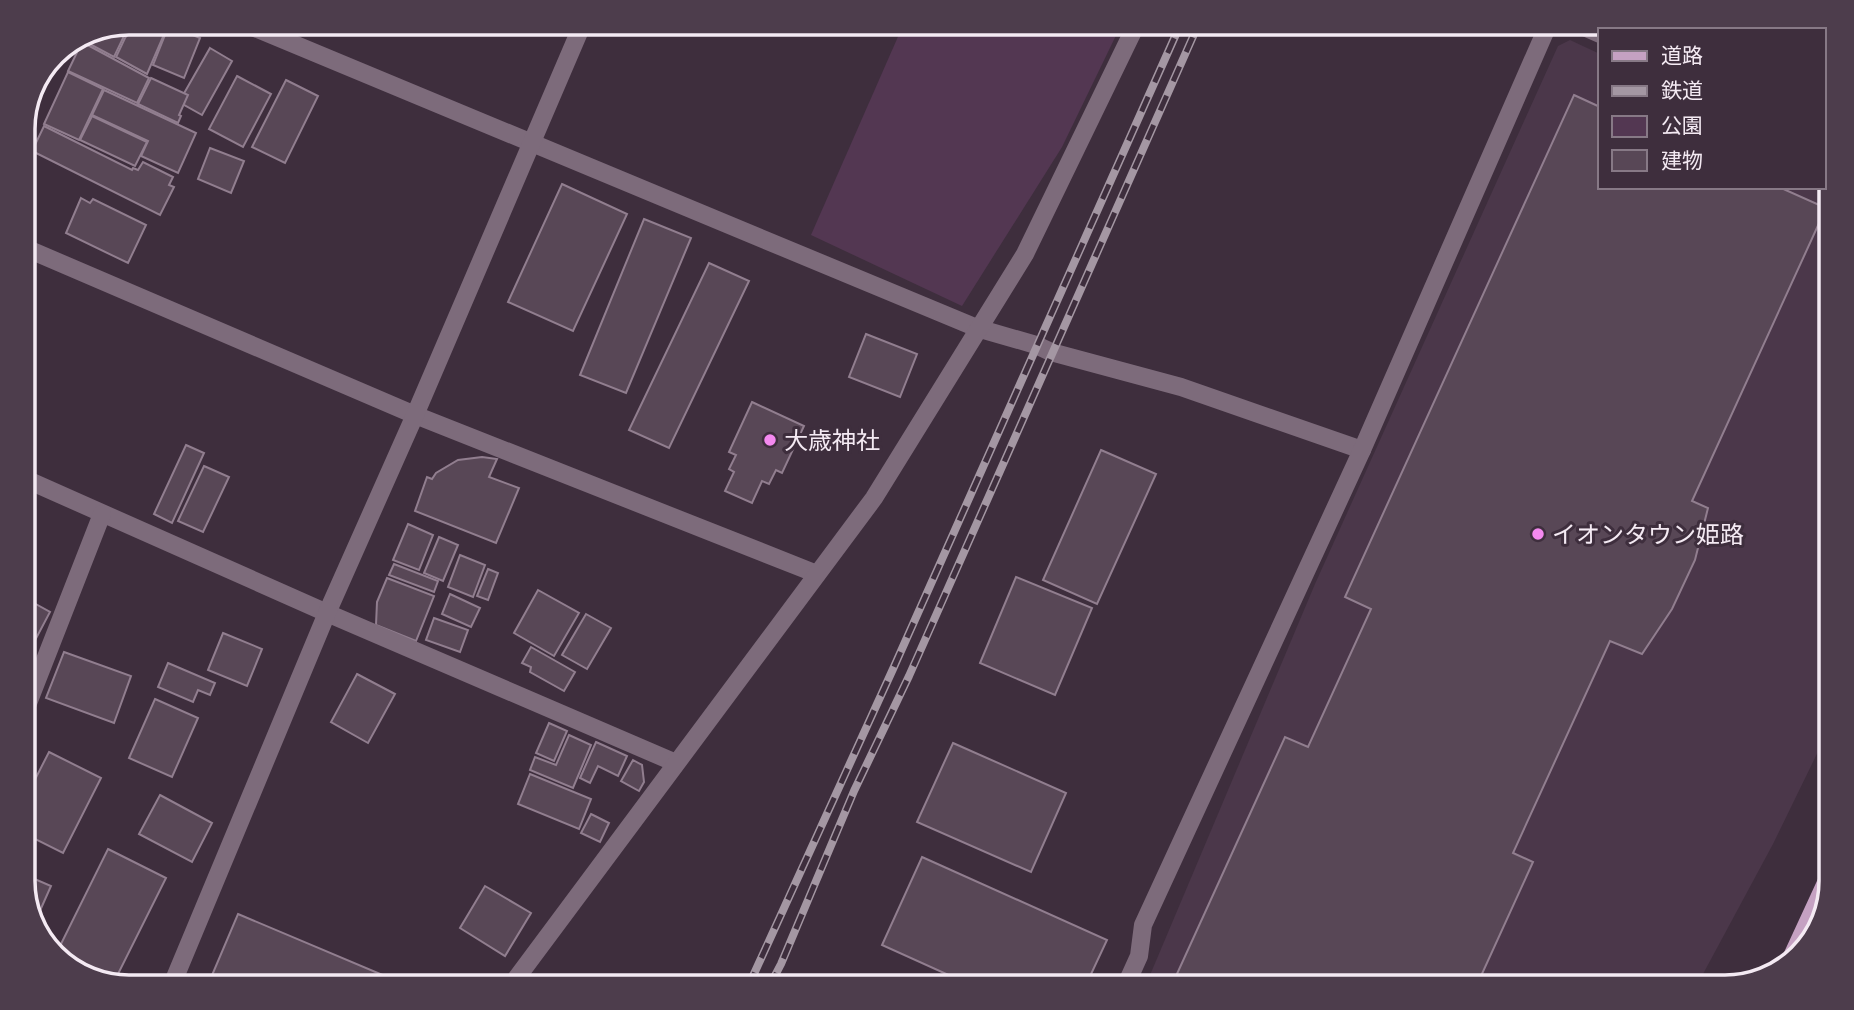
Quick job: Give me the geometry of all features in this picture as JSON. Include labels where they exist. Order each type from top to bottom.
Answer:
[{"type":"main road","points":[[1802,935],[1816,904]]},
{"type":"street","points":[[272,35],[977,328],[1051,352],[1181,387],[1362,450]]},
{"type":"street","points":[[176,975],[327,613],[578,35]]},
{"type":"street","points":[[519,975],[874,498],[1025,254],[1131,35]]},
{"type":"street","points":[[1130,975],[1139,956],[1143,925],[1362,450],[1544,35]]},
{"type":"street","points":[[35,252],[415,415],[817,574]]},
{"type":"street","points":[[35,483],[676,763]]},
{"type":"street","points":[[35,685],[102,514]]},
{"type":"shaded area","name":"イオンタウン姫路","points":[[1570,40],[1598,53],[1598,189],[1819,189],[1819,750],[1773,844],[1702,975],[1150,975],[1315,584],[1558,46]]},
{"type":"green space","points":[[899,35],[1116,35],[1062,147],[962,306],[811,235]]},
{"type":"building","points":[[129,35],[164,35],[147,74],[116,57]]},
{"type":"building","points":[[165,35],[193,35],[200,38],[184,78],[153,65]]},
{"type":"building","points":[[124,36],[114,57],[90,44]]},
{"type":"building","points":[[88,45],[149,78],[137,103],[68,71],[78,50]]},
{"type":"building","points":[[210,48],[232,61],[202,115],[179,102]]},
{"type":"building","points":[[68,72],[103,89],[79,140],[44,124]]},
{"type":"building","points":[[237,76],[271,94],[243,147],[209,129]]},
{"type":"building","points":[[151,78],[188,95],[178,123],[138,104]]},
{"type":"building","points":[[286,80],[318,96],[285,163],[252,147]]},
{"type":"building","points":[[104,90],[196,133],[178,173],[141,156],[148,141],[92,115]]},
{"type":"building","name":"イオンタウン姫路","points":[[1574,95],[1598,106],[1598,189],[1783,189],[1819,205],[1819,223],[1692,501],[1708,508],[1695,560],[1672,609],[1642,654],[1610,641],[1513,853],[1533,862],[1481,975],[1176,975],[1285,737],[1308,747],[1371,609],[1345,597]]},
{"type":"building","points":[[92,116],[147,142],[135,166],[80,140]]},
{"type":"building","points":[[44,126],[132,170],[138,170],[143,162],[173,177],[169,185],[174,187],[160,215],[35,152],[35,145]]},
{"type":"building","points":[[210,148],[244,161],[231,193],[198,179]]},
{"type":"building","points":[[562,184],[627,214],[573,331],[508,302]]},
{"type":"building","points":[[81,198],[90,203],[93,199],[146,225],[128,263],[66,233]]},
{"type":"building","points":[[644,219],[691,238],[626,393],[580,375]]},
{"type":"building","points":[[709,263],[749,281],[669,448],[629,430]]},
{"type":"building","points":[[866,334],[917,354],[900,397],[849,377]]},
{"type":"building","points":[[752,402],[804,426],[782,473],[776,470],[769,484],[762,481],[752,503],[725,491],[734,472],[729,469],[736,455],[729,452]]},
{"type":"building","points":[[186,445],[204,453],[172,523],[154,514]]},
{"type":"building","points":[[1101,450],[1156,474],[1097,604],[1043,580]]},
{"type":"building","points":[[482,457],[497,459],[489,477],[519,488],[496,543],[415,511],[427,477],[432,479],[436,473],[458,460]]},
{"type":"building","points":[[204,466],[229,477],[203,532],[178,521]]},
{"type":"building","points":[[408,524],[433,535],[419,570],[393,560]]},
{"type":"building","points":[[439,537],[458,545],[443,581],[424,573]]},
{"type":"building","points":[[460,555],[485,565],[473,597],[448,587]]},
{"type":"building","points":[[394,564],[438,581],[434,592],[389,575]]},
{"type":"building","points":[[488,569],[498,573],[488,600],[477,596]]},
{"type":"building","points":[[1016,577],[1092,608],[1055,695],[980,663]]},
{"type":"building","points":[[387,578],[434,596],[416,641],[376,625],[377,602]]},
{"type":"building","points":[[538,590],[579,613],[554,656],[514,633]]},
{"type":"building","points":[[450,594],[480,608],[471,627],[442,614]]},
{"type":"building","points":[[35,604],[50,612],[35,640]]},
{"type":"building","points":[[586,614],[611,628],[587,669],[562,655]]},
{"type":"building","points":[[434,618],[468,630],[460,652],[426,640]]},
{"type":"building","points":[[223,633],[262,649],[247,686],[208,670]]},
{"type":"building","points":[[531,647],[575,672],[564,691],[530,672],[531,667],[522,663]]},
{"type":"building","points":[[64,652],[131,676],[114,723],[46,698]]},
{"type":"building","points":[[168,663],[215,683],[210,695],[198,690],[193,702],[158,687]]},
{"type":"building","points":[[357,674],[395,694],[368,743],[331,722]]},
{"type":"building","points":[[155,699],[198,718],[172,777],[129,758]]},
{"type":"building","points":[[549,723],[567,731],[554,761],[536,753]]},
{"type":"building","points":[[569,735],[591,745],[573,788],[530,770],[535,757],[556,765]]},
{"type":"building","points":[[596,742],[627,756],[618,776],[598,766],[590,783],[580,778]]},
{"type":"building","points":[[953,743],[1066,793],[1031,872],[917,822]]},
{"type":"building","points":[[49,752],[101,778],[63,853],[35,839],[35,779]]},
{"type":"building","points":[[633,760],[642,765],[644,782],[639,791],[621,781]]},
{"type":"building","points":[[530,774],[591,799],[579,829],[518,804]]},
{"type":"building","points":[[160,795],[212,823],[192,862],[139,834]]},
{"type":"building","points":[[591,814],[609,823],[600,842],[581,833]]},
{"type":"building","points":[[108,849],[166,878],[118,974],[87,965],[60,945]]},
{"type":"building","points":[[922,857],[1107,940],[1091,975],[948,975],[882,945]]},
{"type":"building","points":[[35,879],[51,886],[40,911]]},
{"type":"building","points":[[485,886],[531,913],[505,956],[460,928]]},
{"type":"building","points":[[238,914],[383,975],[212,975]]},
{"type":"railway","points":[[753,975],[1176,35]]},
{"type":"railway","points":[[775,975],[854,791],[909,676],[1194,35]]},
{"type":"place","name":"大歳神社","points":[[770,440]]},
{"type":"place","name":"イオンタウン姫路","points":[[1538,534]]}]
